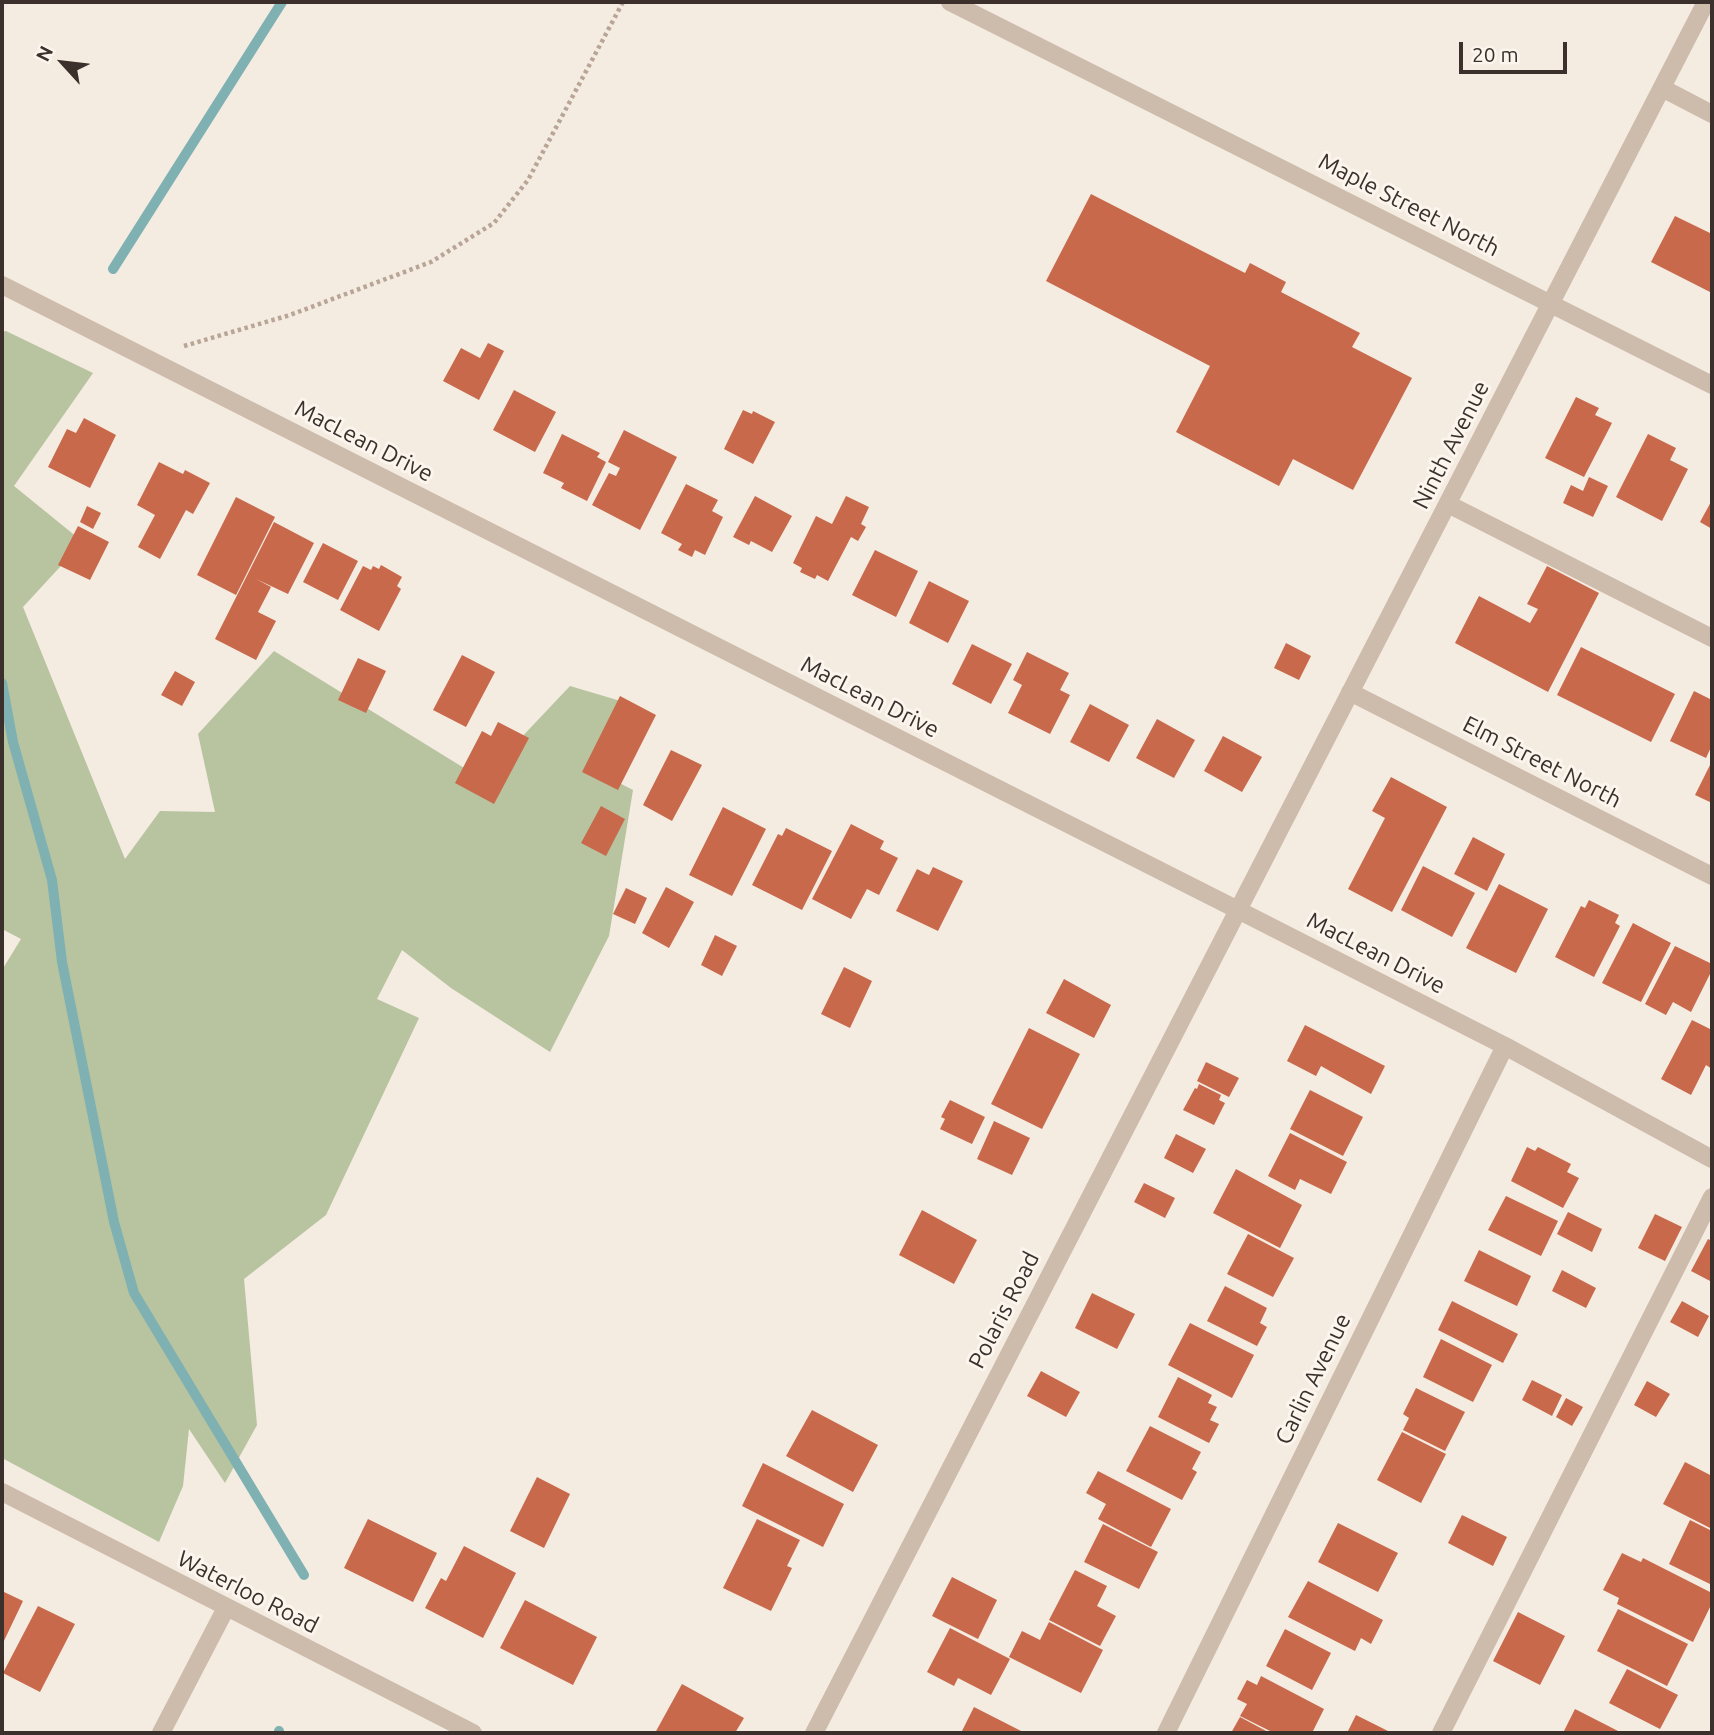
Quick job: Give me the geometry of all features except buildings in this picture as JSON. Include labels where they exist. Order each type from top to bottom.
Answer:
[{"type":"street","name":"Maple Street North","points":[[950,2],[1712,385]]},
{"type":"street","name":"Ninth Avenue","points":[[1238,910],[1706,2]]},
{"type":"street","points":[[1661,88],[1712,114]]},
{"type":"street","name":"MacLean Drive","points":[[2,285],[1505,1046],[1712,1159]]},
{"type":"street","points":[[1448,504],[1712,638]]},
{"type":"street","name":"Elm Street North","points":[[1350,692],[1712,876]]},
{"type":"street","name":"Polaris Road","points":[[814,1733],[1238,910]]},
{"type":"street","name":"Carlin Avenue","points":[[1166,1733],[1505,1046]]},
{"type":"street","points":[[1441,1733],[1712,1197]]},
{"type":"street","name":"Waterloo Road","points":[[2,1492],[473,1733]]},
{"type":"street","points":[[161,1733],[226,1608]]},
{"type":"path","points":[[142,357],[290,315],[431,262],[494,223],[528,180],[623,2]]},
{"type":"green space","points":[[6,331],[93,373],[14,486],[83,542],[23,607],[125,859],[160,811],[215,812],[198,734],[274,651],[482,779],[570,686],[624,702],[588,767],[633,790],[609,936],[550,1052],[451,988],[402,950],[377,999],[419,1018],[326,1215],[244,1279],[257,1425],[225,1483],[189,1429],[183,1486],[159,1542],[2,1458],[2,970],[21,939],[2,929],[2,332]]},
{"type":"waterway","points":[[113,269],[282,2]]},
{"type":"waterway","points":[[2,683],[13,742],[52,880],[62,962],[114,1222],[134,1293],[304,1575]]}]
